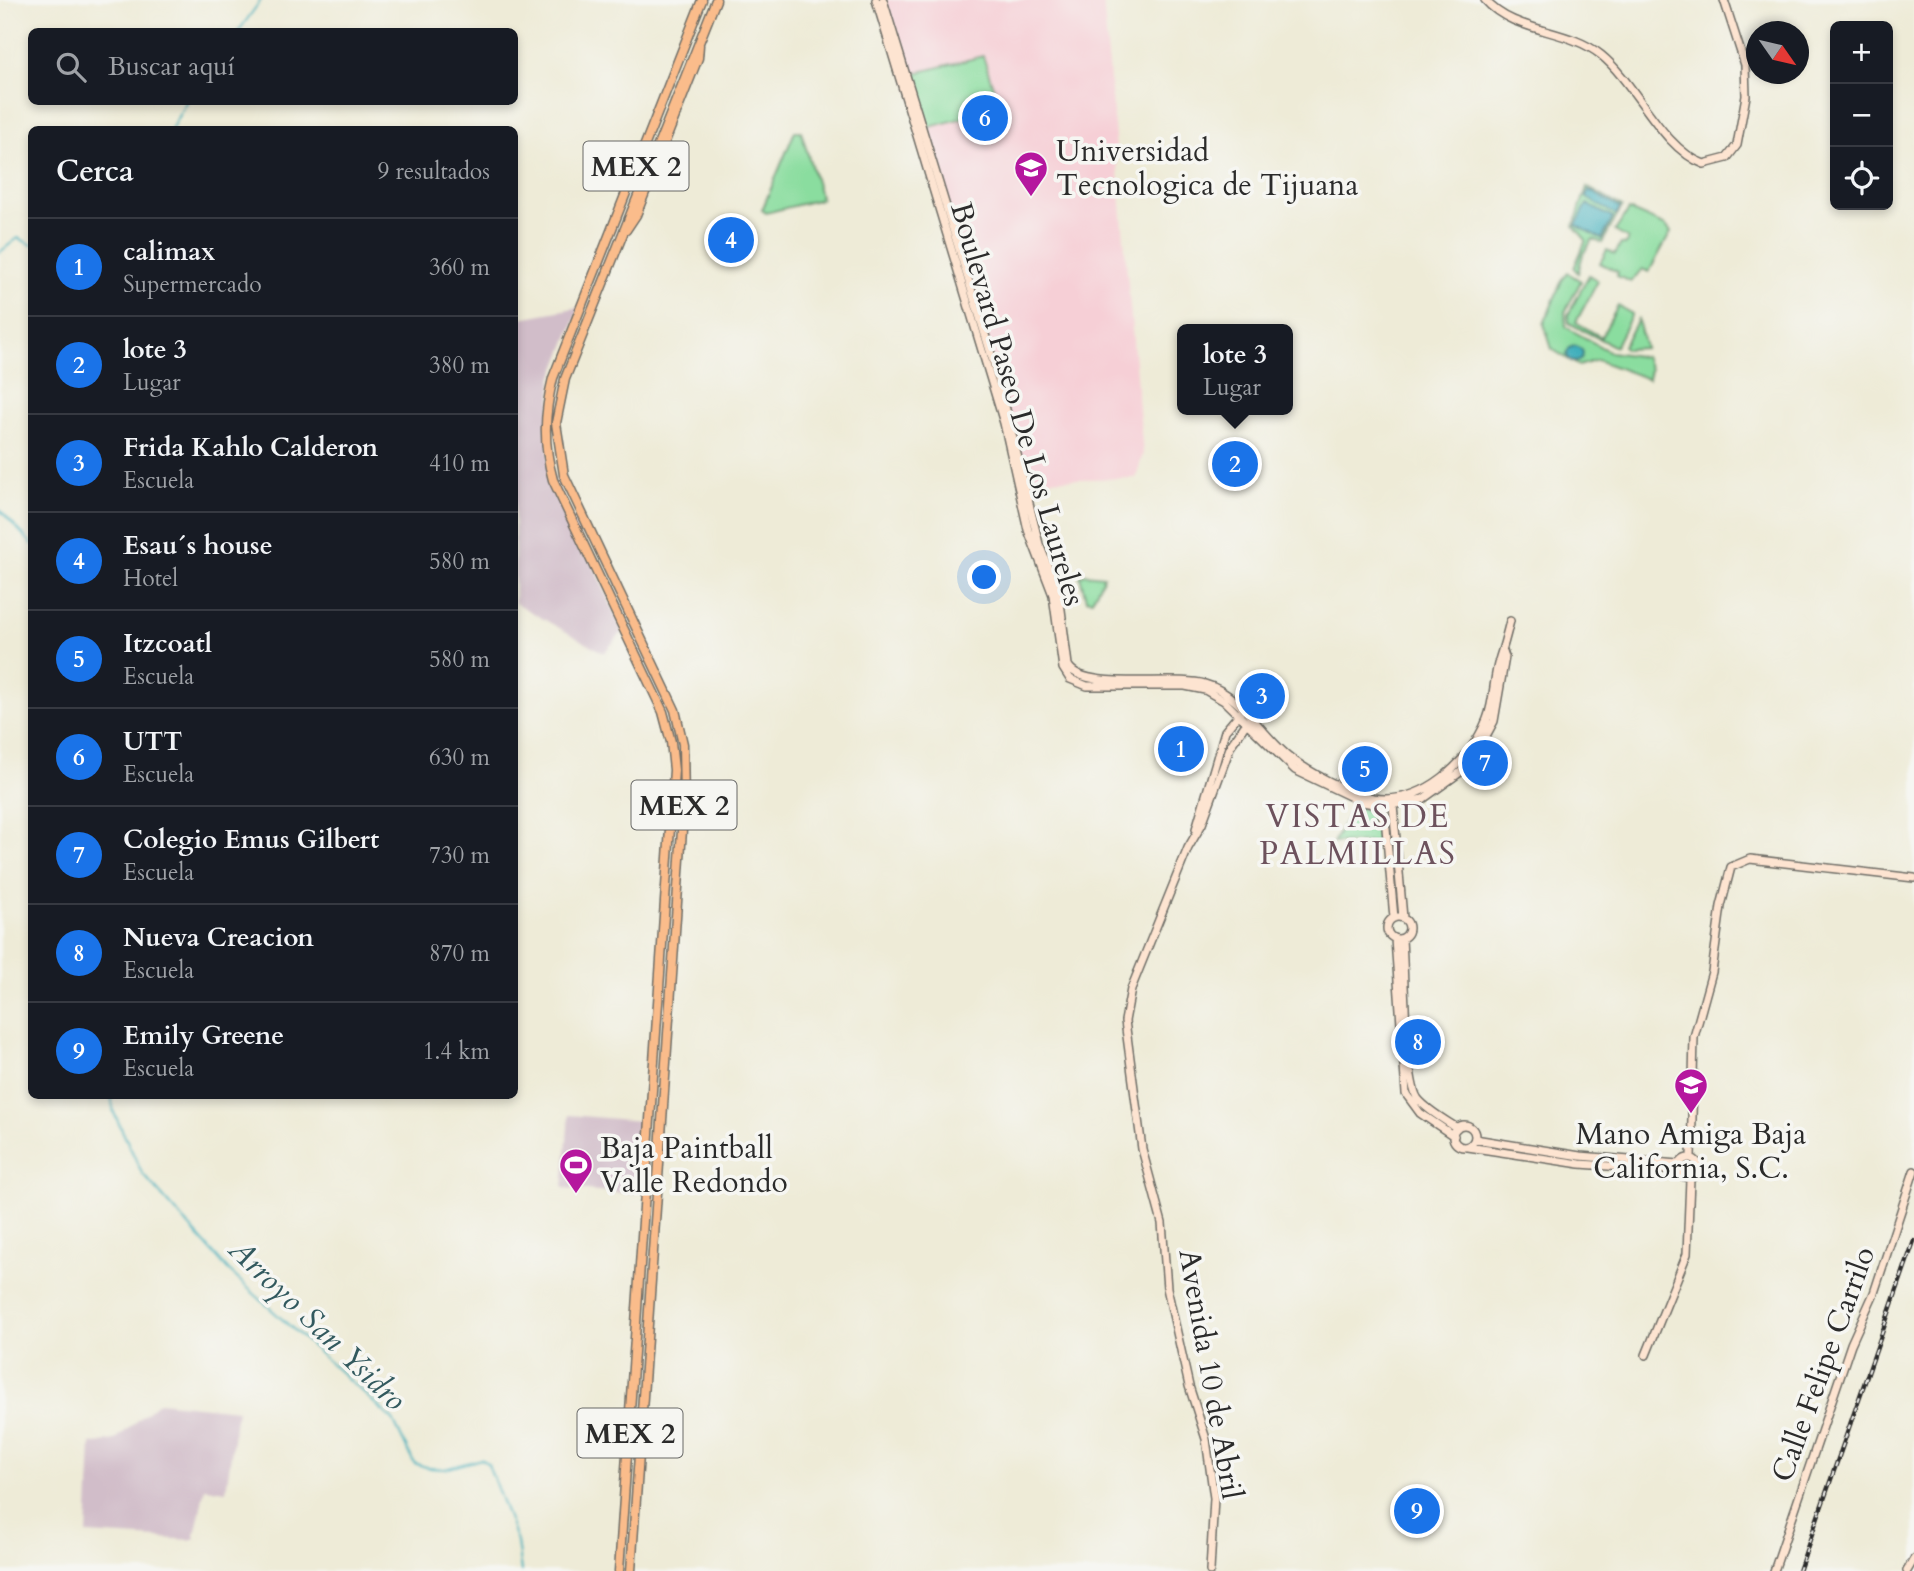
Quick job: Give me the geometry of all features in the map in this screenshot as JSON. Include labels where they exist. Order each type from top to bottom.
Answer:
[{"type":"main road","name":"MEX 2","points":[[619,1571],[638,1328],[673,756],[668,727],[652,686],[554,480],[546,444],[545,415],[558,366],[702,0]]},
{"type":"main road","name":"MEX 2","points":[[631,1571],[678,899],[684,758],[681,733],[668,690],[564,475],[556,423],[565,379],[716,0]]},
{"type":"street","name":"Boulevard Paseo De Los Laureles","points":[[876,0],[1004,423],[1032,546],[1053,595],[1064,672],[1074,681],[1087,686],[1194,687],[1215,695],[1240,712]]},
{"type":"street","name":"Boulevard Paseo De Los Laureles","points":[[883,0],[998,377],[1039,544],[1059,594],[1070,670],[1076,676],[1089,679],[1194,681],[1220,691],[1289,756],[1322,777],[1374,798],[1419,792],[1461,760],[1482,731],[1490,711],[1503,654]]},
{"type":"street","points":[[1485,0],[1509,19],[1579,43],[1601,55],[1685,153],[1704,164],[1727,158],[1737,145],[1746,96],[1745,65],[1724,0]]},
{"type":"street","points":[[1503,654],[1510,621]]},
{"type":"street","name":"Boulevard Paseo De Los Laureles","points":[[1248,720],[1285,763],[1304,776],[1362,802],[1380,806],[1423,799],[1433,794],[1474,758],[1494,721],[1503,654]]},
{"type":"street","points":[[1196,829],[1225,731],[1240,712]]},
{"type":"street","points":[[1196,829],[1202,824],[1231,745],[1248,720]]},
{"type":"street","points":[[1380,806],[1386,828],[1399,918],[1409,928],[1399,939],[1406,1094],[1420,1112],[1455,1132],[1471,1128],[1475,1139]]},
{"type":"street","points":[[1393,806],[1399,918],[1388,931],[1399,939]]},
{"type":"street","name":"Avenida 10 de Abril","points":[[1196,829],[1131,989],[1125,1021],[1142,1149],[1154,1185],[1162,1223],[1167,1288],[1206,1439],[1214,1498],[1210,1571]]},
{"type":"street","points":[[1455,1132],[1459,1146],[1580,1164],[1679,1168],[1690,1158],[1694,1037],[1712,972],[1728,874],[1743,859],[1914,878]]},
{"type":"street","points":[[1475,1139],[1679,1168]]},
{"type":"street","points":[[1468,1147],[1475,1139]]},
{"type":"street","points":[[1679,1168],[1683,1177],[1690,1179],[1697,1175],[1697,1162],[1690,1158]]},
{"type":"street","name":"Calle Felipe Carrilo","points":[[1774,1571],[1851,1344],[1874,1293],[1914,1171]]},
{"type":"street","points":[[1647,1355],[1686,1254],[1690,1179]]},
{"type":"street","points":[[1907,1571],[1914,1559]]},
{"type":"shaded area","name":"Universidad Tecnologica de Tijuana","points":[[882,0],[1103,0],[1143,454],[1136,478],[1022,480],[995,373]]},
{"type":"shaded area","points":[[580,307],[552,379],[548,464],[623,631],[604,653],[518,605],[518,318]]},
{"type":"shaded area","points":[[569,1115],[641,1121],[635,1194],[563,1188]]},
{"type":"shaded area","points":[[159,1402],[237,1410],[226,1491],[205,1488],[194,1540],[87,1534],[91,1444],[115,1440]]},
{"type":"green space","points":[[983,56],[1000,108],[926,128],[912,74]]},
{"type":"green space","points":[[795,131],[801,131],[821,199],[766,213],[762,210]]},
{"type":"green space","points":[[1587,187],[1622,207],[1602,243],[1593,239],[1583,254],[1578,273],[1574,268],[1586,240],[1574,226]]},
{"type":"green space","points":[[1629,210],[1666,226],[1671,232],[1649,272],[1642,269],[1631,282],[1617,276],[1618,272],[1600,263],[1607,250],[1615,254],[1621,244],[1625,245],[1628,239],[1615,231]]},
{"type":"green space","points":[[1568,273],[1581,281],[1565,312],[1566,327],[1610,352],[1645,357],[1650,369],[1648,379],[1597,360],[1579,366],[1552,349],[1544,324],[1562,280]]},
{"type":"green space","points":[[1589,275],[1598,281],[1576,322],[1601,337],[1618,306],[1632,314],[1615,347],[1569,323],[1568,315]]},
{"type":"green space","points":[[1638,320],[1645,348],[1625,349],[1623,346]]},
{"type":"green space","points":[[1080,576],[1104,576],[1092,600],[1086,599]]},
{"type":"green space","points":[[1354,804],[1379,817],[1384,842],[1333,843]]},
{"type":"water","points":[[1589,190],[1620,208],[1616,215],[1585,197]]},
{"type":"water","points":[[1587,204],[1613,218],[1602,239],[1576,225]]},
{"type":"water","points":[[1575,346],[1583,354],[1575,362],[1567,354]]},
{"type":"waterway","name":"Arroyo San Ysidro","points":[[241,28],[261,0]]},
{"type":"waterway","name":"Arroyo San Ysidro","points":[[173,126],[184,105]]},
{"type":"waterway","name":"Arroyo San Ysidro","points":[[0,252],[18,238],[28,243]]},
{"type":"waterway","name":"Arroyo San Ysidro","points":[[0,510],[28,540]]},
{"type":"waterway","name":"Arroyo San Ysidro","points":[[112,1099],[114,1113],[142,1173],[228,1270],[393,1420],[414,1463],[445,1469],[481,1459],[488,1464],[517,1542],[521,1571]]},
{"type":"railway","points":[[1799,1571],[1914,1241]]},
{"type":"place","name":"UTT","points":[[985,118]]},
{"type":"place","name":"Universidad Tecnologica de Tijuana","points":[[1031,198]]},
{"type":"place","name":"Esau´s house","points":[[731,240]]},
{"type":"place","name":"lote 3","points":[[1235,464]]},
{"type":"place","name":"Frida Kahlo Calderon","points":[[1262,696]]},
{"type":"place","name":"calimax","points":[[1181,749]]},
{"type":"place","name":"Colegio Emus Gilbert","points":[[1485,763]]},
{"type":"place","name":"Itzcoatl","points":[[1365,769]]},
{"type":"place","name":"Nueva Creacion","points":[[1418,1042]]},
{"type":"place","name":"Mano Amiga Baja California, S.C.","points":[[1691,1115]]},
{"type":"place","name":"Baja Paintball Valle Redondo","points":[[576,1195]]},
{"type":"place","name":"Emily Greene","points":[[1417,1511]]},
{"type":"district","name":"VISTAS DE PALMILLAS","points":[[1358,834]]}]
